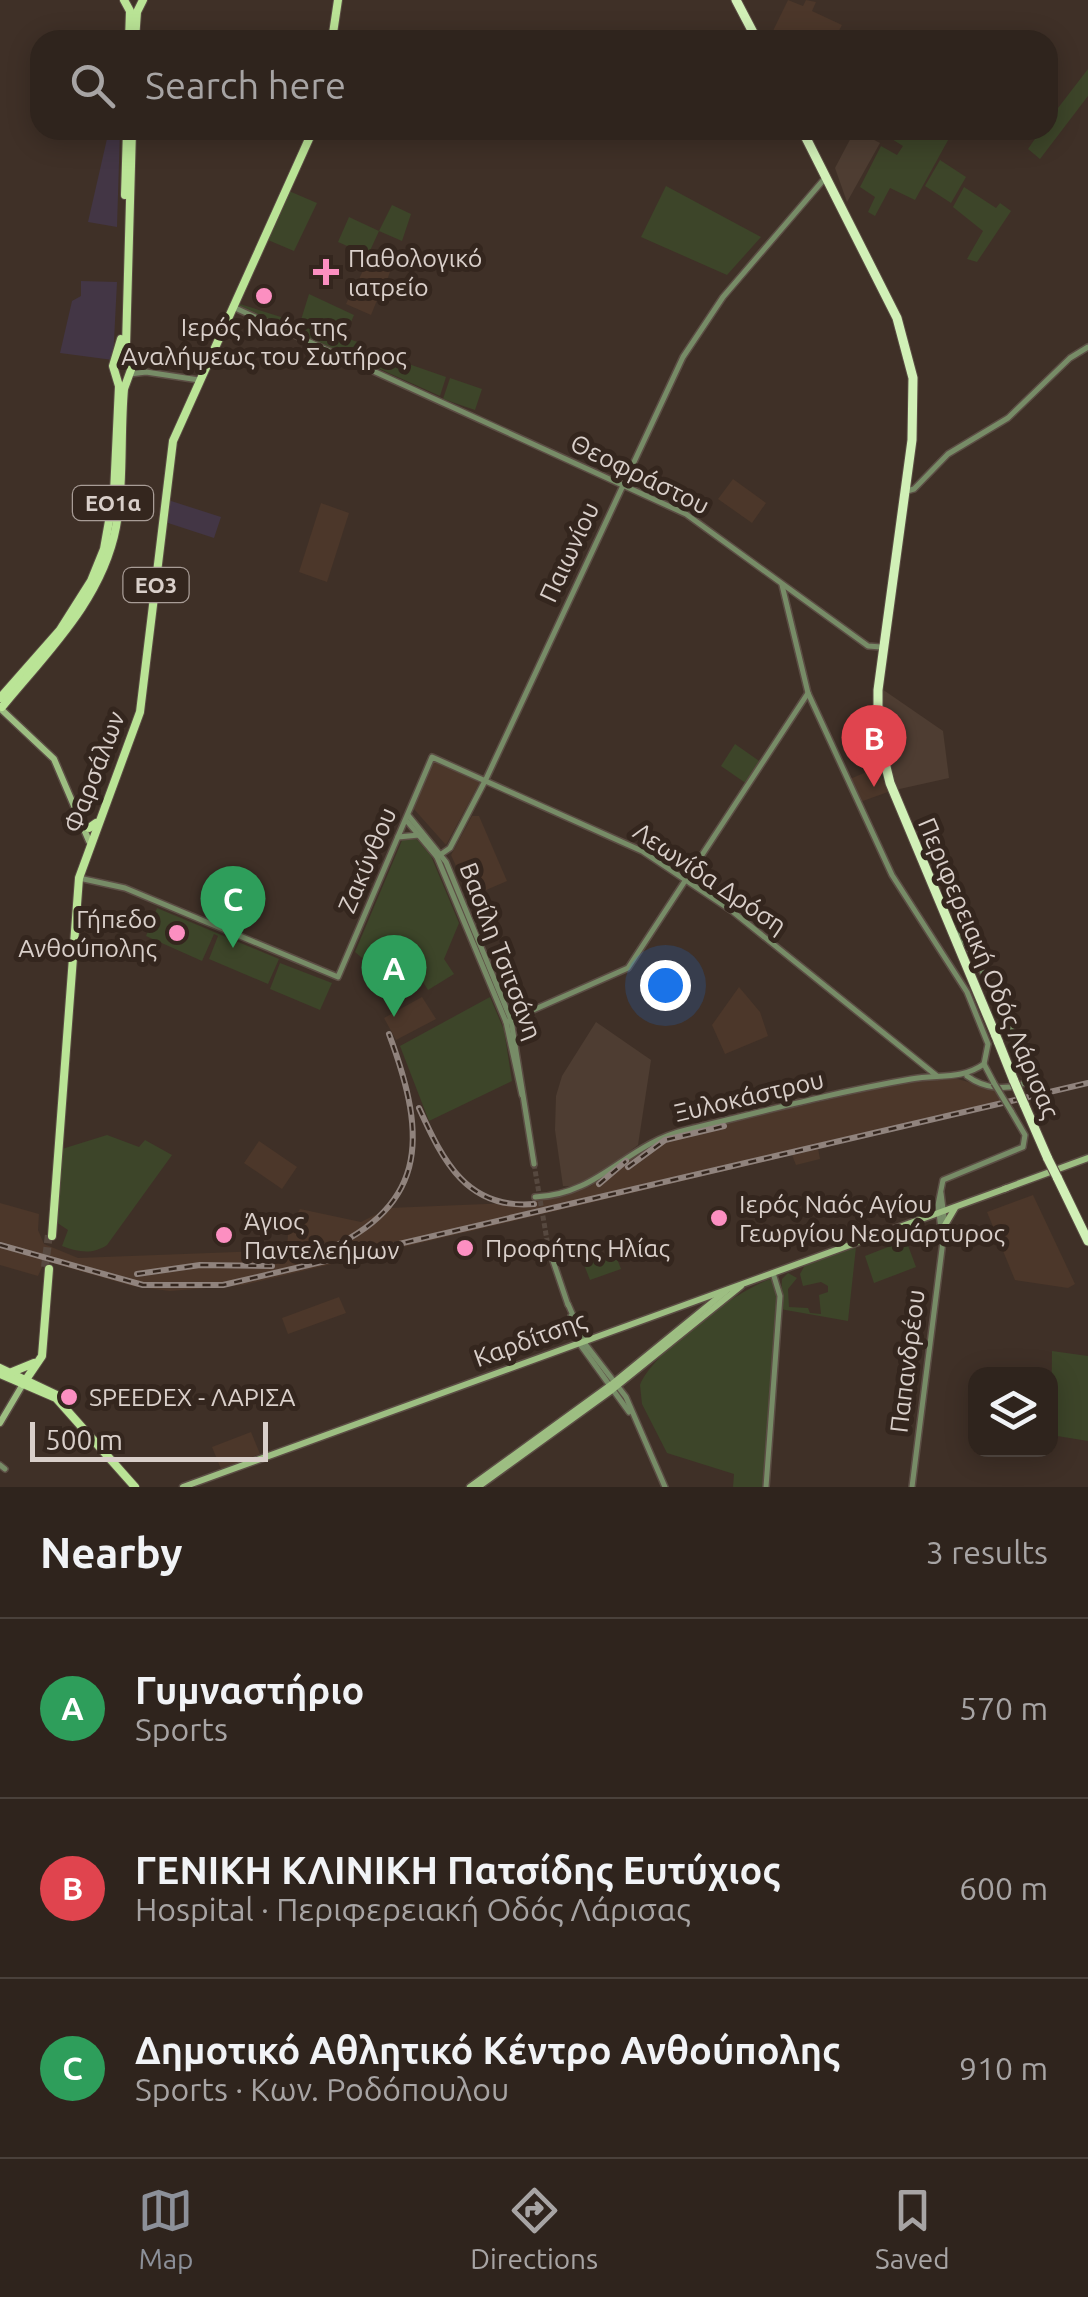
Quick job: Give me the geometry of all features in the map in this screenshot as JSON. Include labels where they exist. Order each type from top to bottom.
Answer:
[{"type":"highway","points":[[736,0],[751,30]]},
{"type":"highway","name":"Περιφερειακή Οδός Λάρισας","points":[[807,140],[888,300],[908,350],[914,410],[878,704],[882,754],[995,1040],[1088,1241]]},
{"type":"main road","points":[[334,30],[338,0]]},
{"type":"main road","points":[[130,30],[126,3],[141,3],[134,30]]},
{"type":"main road","name":"ΕΟ1α","points":[[1,709],[91,581],[107,538],[114,481],[130,140]]},
{"type":"main road","name":"ΕΟ1α","points":[[1,709],[78,614],[106,562],[119,505],[130,362],[130,140]]},
{"type":"main road","name":"Φαρσάλων","points":[[50,1235],[79,878],[89,841],[140,712],[172,449],[199,380],[308,140]]},
{"type":"main road","points":[[117,360],[130,362]]},
{"type":"main road","points":[[116,374],[129,375]]},
{"type":"main road","points":[[1,709],[54,759],[89,841]]},
{"type":"main road","points":[[81,824],[89,828],[96,823]]},
{"type":"main road","name":"Καρδίτσης","points":[[184,1487],[1088,1158]]},
{"type":"main road","points":[[928,1218],[943,1225],[945,1209]]},
{"type":"main road","name":"Καρδίτσης","points":[[890,1229],[945,1209]]},
{"type":"main road","points":[[41,1385],[36,1365],[47,1268]]},
{"type":"main road","points":[[474,1487],[746,1282]]},
{"type":"main road","points":[[615,1384],[732,1287]]},
{"type":"main road","points":[[3,1371],[20,1372],[36,1365]]},
{"type":"main road","points":[[0,1423],[36,1365]]},
{"type":"main road","points":[[3,1371],[56,1392],[132,1487]]},
{"type":"main road","points":[[25,1380],[54,1397],[73,1416]]},
{"type":"street","name":"Παιωνίου","points":[[439,856],[451,846],[486,779],[691,343],[735,282],[826,177]]},
{"type":"street","name":"Θεοφράστου","points":[[233,306],[694,518],[868,646],[884,648]]},
{"type":"street","points":[[905,491],[914,488],[948,454],[1008,418],[1078,351],[1088,347]]},
{"type":"street","points":[[130,362],[146,372]]},
{"type":"street","points":[[129,375],[146,372],[199,380]]},
{"type":"street","points":[[780,583],[808,692],[892,876],[961,984],[983,1034],[995,1040]]},
{"type":"street","points":[[509,1021],[627,969],[808,692]]},
{"type":"street","name":"Λεωνίδα Δρόση","points":[[432,757],[638,849],[850,1004],[937,1076]]},
{"type":"street","name":"Ζακύνθου","points":[[79,878],[125,888],[338,977],[432,757]]},
{"type":"street","name":"Βασίλη Τσιτσάνη","points":[[407,818],[439,856]]},
{"type":"street","name":"Βασίλη Τσιτσάνη","points":[[407,818],[439,856],[509,1021],[534,1164]]},
{"type":"street","points":[[398,838],[419,835]]},
{"type":"street","points":[[952,932],[965,939],[1011,1028],[995,1040],[984,1064],[967,1076]]},
{"type":"street","name":"Ξυλοκάστρου","points":[[535,1197],[588,1186],[634,1149],[674,1133],[937,1076],[967,1076],[996,1088],[1028,1081],[1031,1066],[1011,1028]]},
{"type":"street","points":[[984,1064],[989,1074]]},
{"type":"street","points":[[976,1069],[989,1074]]},
{"type":"street","name":"Παπανδρέου","points":[[912,1487],[942,1239],[943,1180],[1022,1147],[1024,1135],[989,1074]]},
{"type":"street","points":[[548,1246],[582,1342],[615,1384],[637,1421],[665,1487]]},
{"type":"street","points":[[766,1487],[780,1296],[772,1273]]},
{"type":"shaded area","points":[[788,0],[803,6],[806,0],[816,2],[812,11],[842,25],[839,30],[773,30]]},
{"type":"shaded area","points":[[107,140],[120,140],[117,227],[88,222]]},
{"type":"shaded area","points":[[850,140],[880,143],[847,202],[835,168]]},
{"type":"shaded area","points":[[373,250],[394,260],[384,289],[359,279]]},
{"type":"shaded area","points":[[81,281],[117,282],[113,360],[60,353],[72,301],[81,296]]},
{"type":"shaded area","points":[[356,283],[380,293],[371,315],[346,304]]},
{"type":"shaded area","points":[[733,479],[766,503],[752,523],[718,499]]},
{"type":"shaded area","points":[[168,500],[221,517],[214,538],[165,522]]},
{"type":"shaded area","points":[[321,503],[349,513],[327,582],[299,572]]},
{"type":"shaded area","points":[[882,689],[943,731],[949,778],[895,790],[882,740]]},
{"type":"shaded area","points":[[433,761],[480,782],[446,845],[413,808]]},
{"type":"shaded area","points":[[878,767],[888,792],[860,802],[850,779]]},
{"type":"shaded area","points":[[472,816],[479,816],[507,881],[470,897],[451,855]]},
{"type":"shaded area","points":[[739,987],[760,1012],[768,1036],[725,1054],[712,1025]]},
{"type":"shaded area","points":[[422,997],[436,1019],[396,1040],[384,1018]]},
{"type":"shaded area","points":[[596,1022],[651,1060],[638,1145],[594,1179],[578,1187],[563,1186],[555,1130],[556,1096],[562,1076]]},
{"type":"shaded area","points":[[954,1078],[994,1089],[1003,1105],[818,1148],[820,1159],[796,1165],[792,1155],[243,1285],[170,1291],[132,1286],[45,1261],[38,1276],[0,1265],[0,1203],[39,1214],[38,1230],[44,1244],[78,1258],[287,1250],[289,1217],[295,1217],[300,1209],[361,1222],[389,1208],[533,1202],[591,1186],[634,1152],[673,1135],[902,1083]]},
{"type":"shaded area","points":[[259,1141],[297,1167],[282,1189],[244,1163]]},
{"type":"shaded area","points":[[1033,1195],[1075,1284],[1068,1288],[1015,1280],[987,1212]]},
{"type":"shaded area","points":[[339,1297],[346,1313],[288,1334],[282,1318]]},
{"type":"shaded area","points":[[251,1432],[260,1454],[221,1469],[212,1447]]},
{"type":"green space","points":[[1088,69],[1088,96],[1058,135],[1058,108]]},
{"type":"green space","points":[[893,140],[948,140],[915,200],[890,188],[875,216],[868,212],[875,197],[860,187],[881,146],[897,155],[903,146]]},
{"type":"green space","points":[[1034,140],[1054,140],[1040,159],[1028,149]]},
{"type":"green space","points":[[940,160],[966,177],[951,203],[925,186]]},
{"type":"green space","points":[[666,186],[761,237],[727,275],[641,237]]},
{"type":"green space","points":[[964,187],[996,208],[1000,203],[1011,211],[977,262],[967,259],[983,231],[953,207]]},
{"type":"green space","points":[[289,191],[317,203],[294,251],[268,240]]},
{"type":"green space","points":[[392,205],[411,214],[402,241],[379,231]]},
{"type":"green space","points":[[349,217],[379,231],[368,255],[338,242]]},
{"type":"green space","points":[[309,294],[354,315],[345,336],[300,323]]},
{"type":"green space","points":[[240,304],[364,344],[358,363],[238,307]]},
{"type":"green space","points":[[377,353],[446,377],[440,396],[373,366]]},
{"type":"green space","points":[[450,378],[482,389],[475,410],[443,399]]},
{"type":"green space","points":[[735,744],[762,763],[747,784],[721,766]]},
{"type":"green space","points":[[414,836],[431,856],[459,923],[444,959],[454,974],[428,990],[408,958],[383,941],[367,962],[355,952],[403,838]]},
{"type":"green space","points":[[157,908],[279,959],[268,984],[209,959],[218,936],[214,934],[202,961],[146,936]]},
{"type":"green space","points":[[280,963],[332,983],[320,1010],[270,989]]},
{"type":"green space","points":[[490,997],[504,1030],[512,1081],[429,1121],[400,1046]]},
{"type":"green space","points":[[107,1135],[139,1147],[145,1140],[172,1155],[107,1245],[85,1252],[62,1246],[68,1230],[56,1222],[62,1149]]},
{"type":"green space","points":[[906,1240],[916,1267],[874,1283],[865,1256]]},
{"type":"green space","points":[[856,1247],[848,1321],[780,1309],[782,1279],[788,1273],[797,1278],[788,1289],[789,1307],[808,1308],[810,1313],[821,1314],[819,1295],[828,1292],[828,1286],[821,1282],[803,1286],[800,1274],[805,1265]]},
{"type":"green space","points":[[614,1251],[621,1269],[590,1280],[583,1262]]},
{"type":"green space","points":[[773,1278],[777,1293],[764,1487],[733,1487],[734,1474],[667,1453],[642,1404],[640,1385],[661,1356],[697,1324],[738,1295]]},
{"type":"green space","points":[[1052,1351],[1088,1356],[1088,1441],[1058,1436],[1058,1367],[1052,1367]]},
{"type":"tunnel","points":[[534,1164],[548,1246]]},
{"type":"tunnel","points":[[45,1267],[49,1234]]},
{"type":"railway","points":[[310,1257],[349,1238],[378,1217],[398,1193],[409,1167],[413,1138],[410,1107],[389,1034]]},
{"type":"railway","points":[[0,1245],[143,1285],[223,1285],[1088,1083]]},
{"type":"railway","points":[[419,1108],[448,1163],[474,1190],[511,1204],[534,1204]]},
{"type":"railway","points":[[628,1167],[665,1140],[724,1126]]},
{"type":"railway","points":[[599,1184],[626,1161]]},
{"type":"railway","points":[[259,1252],[324,1246]]},
{"type":"railway","points":[[137,1274],[200,1265],[272,1266]]},
{"type":"place","name":"Παθολογικό ιατρείο","points":[[326,272]]},
{"type":"place","name":"Ιερός Ναός της Αναλήψεως του Σωτήρος","points":[[264,296]]},
{"type":"place","name":"ΓΕΝΙΚΗ ΚΛΙΝΙΚΗ Πατσίδης Ευτύχιος","points":[[874,787]]},
{"type":"place","name":"Γήπεδο Ανθούπολης","points":[[177,933]]},
{"type":"place","name":"Δημοτικό Αθλητικό Κέντρο Ανθούπολης","points":[[233,948]]},
{"type":"place","name":"Γυμναστήριο","points":[[394,1017]]},
{"type":"place","name":"Ιερός Ναός Αγίου Γεωργίου Νεομάρτυρος","points":[[719,1218]]},
{"type":"place","name":"Άγιος Παντελεήμων","points":[[224,1235]]},
{"type":"place","name":"Προφήτης Ηλίας","points":[[465,1248]]},
{"type":"place","name":"SPEEDEX - ΛΑΡΙΣΑ","points":[[69,1397]]}]
